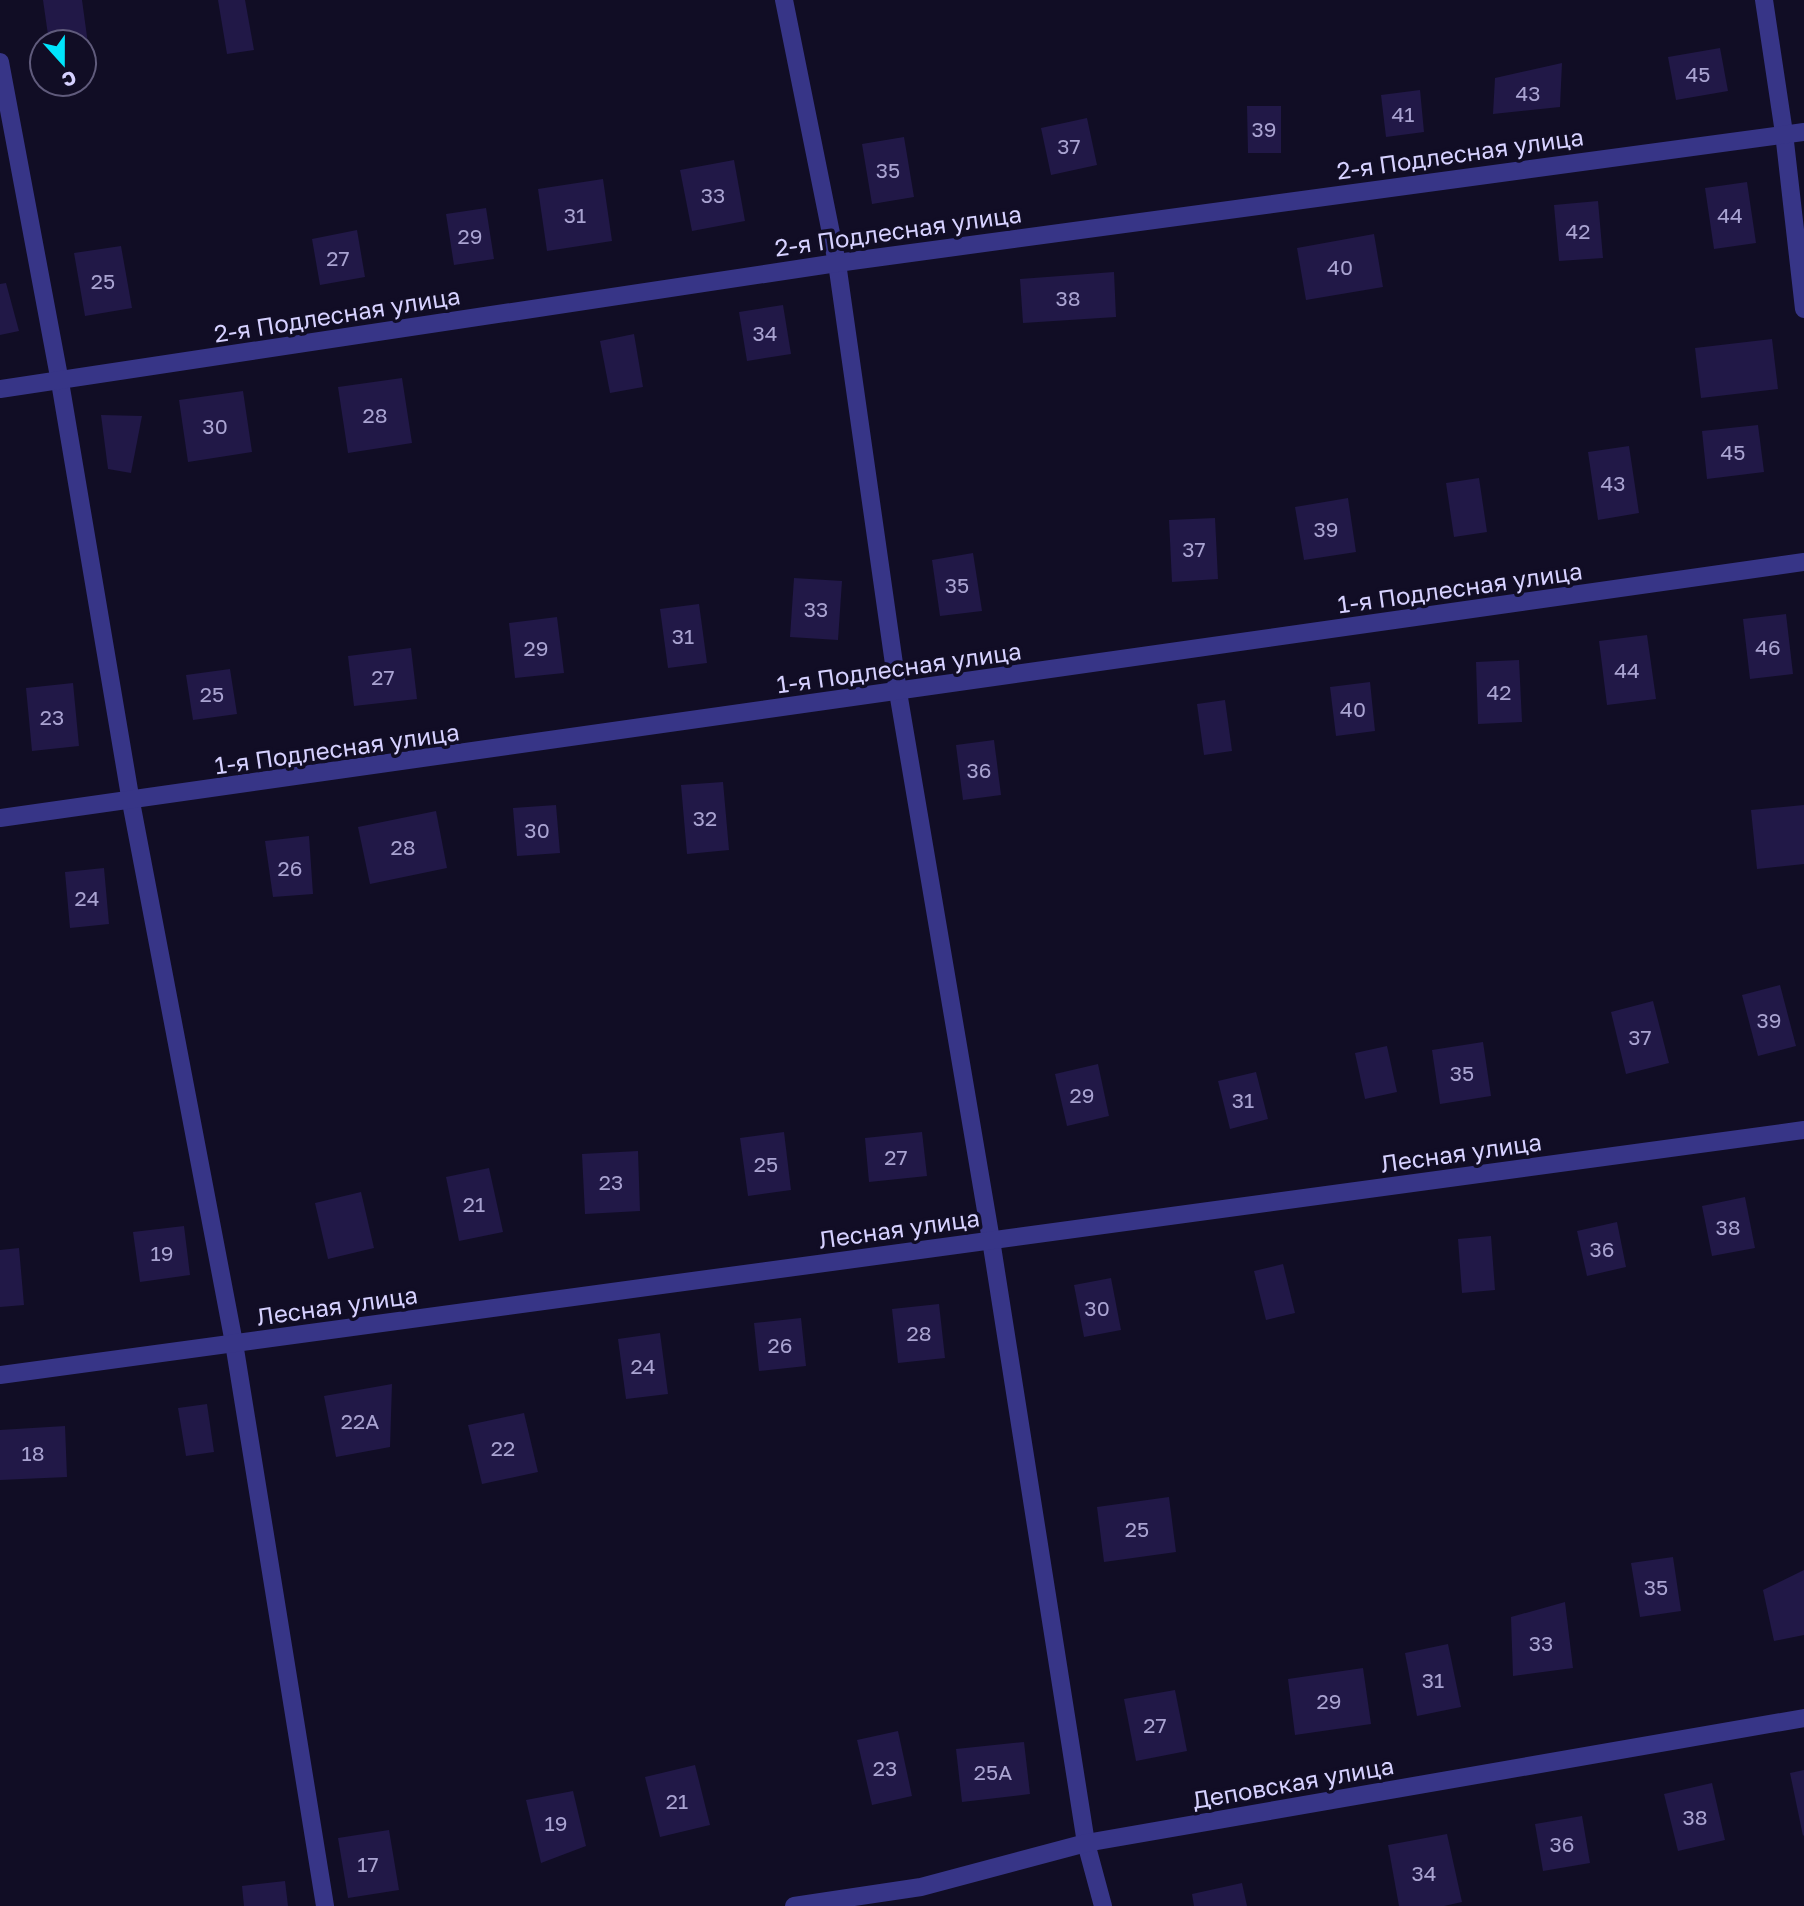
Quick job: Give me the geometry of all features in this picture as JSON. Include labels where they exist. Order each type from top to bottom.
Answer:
[{"type":"street","points":[[784,0],[837,263],[898,692],[991,1240],[1086,1843],[1102,1906]]},
{"type":"street","points":[[1765,0],[1784,133],[1804,309]]},
{"type":"street","points":[[0,62],[60,382],[131,802],[234,1343],[325,1906]]},
{"type":"street","name":"2-я Подлесная улица","points":[[0,389],[837,263],[1804,132]]},
{"type":"street","name":"1-я Подлесная улица","points":[[0,818],[131,802],[1804,562]]},
{"type":"street","name":"Лесная улица","points":[[0,1375],[1804,1130]]},
{"type":"street","name":"Деповская улица","points":[[793,1906],[921,1887],[1086,1843],[1804,1718]]},
{"type":"building","points":[[43,0],[82,0],[86,28],[47,28]]},
{"type":"building","points":[[218,0],[245,0],[254,50],[227,54]]},
{"type":"building","points":[[1720,48],[1728,91],[1676,100],[1668,57]]},
{"type":"building","points":[[1562,63],[1560,107],[1493,114],[1495,78]]},
{"type":"building","points":[[1420,90],[1424,132],[1386,137],[1381,95]]},
{"type":"building","points":[[1247,106],[1281,106],[1281,153],[1248,153]]},
{"type":"building","points":[[1087,118],[1097,165],[1051,175],[1041,128]]},
{"type":"building","points":[[904,137],[914,197],[872,204],[862,144]]},
{"type":"building","points":[[734,160],[745,221],[692,231],[680,170]]},
{"type":"building","points":[[603,179],[612,241],[547,251],[538,189]]},
{"type":"building","points":[[1747,182],[1756,243],[1714,249],[1705,188]]},
{"type":"building","points":[[1598,201],[1603,258],[1559,261],[1554,205]]},
{"type":"building","points":[[486,208],[494,259],[454,265],[446,214]]},
{"type":"building","points":[[357,230],[365,277],[320,285],[312,239]]},
{"type":"building","points":[[1374,234],[1383,287],[1306,300],[1297,248]]},
{"type":"building","points":[[121,246],[132,308],[85,316],[74,253]]},
{"type":"building","points":[[1114,272],[1116,317],[1023,323],[1020,279]]},
{"type":"building","points":[[6,283],[19,331],[0,335],[0,284]]},
{"type":"building","points":[[783,305],[791,354],[747,361],[739,312]]},
{"type":"building","points":[[634,334],[643,387],[610,393],[600,341]]},
{"type":"building","points":[[1772,339],[1778,389],[1701,398],[1695,348]]},
{"type":"building","points":[[402,378],[412,443],[348,453],[338,387]]},
{"type":"building","points":[[243,391],[252,452],[188,462],[179,400]]},
{"type":"building","points":[[101,415],[142,416],[131,473],[108,469]]},
{"type":"building","points":[[1758,425],[1764,472],[1707,479],[1702,431]]},
{"type":"building","points":[[1629,446],[1639,513],[1598,520],[1588,452]]},
{"type":"building","points":[[1479,478],[1487,532],[1454,537],[1446,483]]},
{"type":"building","points":[[1348,498],[1356,552],[1304,560],[1295,507]]},
{"type":"building","points":[[1215,518],[1218,579],[1172,582],[1169,520]]},
{"type":"building","points":[[973,553],[982,611],[940,616],[932,560]]},
{"type":"building","points":[[794,578],[842,581],[838,640],[790,637]]},
{"type":"building","points":[[699,604],[707,663],[668,668],[660,609]]},
{"type":"building","points":[[1786,614],[1793,674],[1750,679],[1743,619]]},
{"type":"building","points":[[557,617],[564,673],[515,678],[509,623]]},
{"type":"building","points":[[1647,635],[1656,699],[1607,705],[1599,641]]},
{"type":"building","points":[[411,648],[417,699],[354,706],[348,656]]},
{"type":"building","points":[[1519,660],[1522,722],[1478,724],[1476,662]]},
{"type":"building","points":[[230,669],[237,714],[193,720],[186,675]]},
{"type":"building","points":[[1370,682],[1375,731],[1336,736],[1330,687]]},
{"type":"building","points":[[73,683],[79,746],[32,751],[26,688]]},
{"type":"building","points":[[1225,700],[1232,751],[1204,755],[1197,704]]},
{"type":"building","points":[[994,740],[1001,795],[963,800],[956,745]]},
{"type":"building","points":[[723,782],[729,850],[687,854],[681,785]]},
{"type":"building","points":[[556,805],[560,853],[517,856],[513,808]]},
{"type":"building","points":[[1804,805],[1804,864],[1757,869],[1751,810]]},
{"type":"building","points":[[436,811],[447,868],[370,884],[358,827]]},
{"type":"building","points":[[309,836],[313,894],[273,897],[265,841]]},
{"type":"building","points":[[104,868],[109,924],[70,928],[65,872]]},
{"type":"building","points":[[1780,985],[1796,1046],[1758,1056],[1742,995]]},
{"type":"building","points":[[1653,1001],[1669,1063],[1626,1074],[1611,1012]]},
{"type":"building","points":[[1483,1042],[1491,1096],[1440,1104],[1432,1050]]},
{"type":"building","points":[[1387,1046],[1397,1092],[1365,1099],[1355,1053]]},
{"type":"building","points":[[1098,1064],[1109,1116],[1067,1126],[1055,1074]]},
{"type":"building","points":[[1256,1072],[1268,1119],[1230,1129],[1218,1081]]},
{"type":"building","points":[[784,1132],[791,1190],[748,1196],[740,1138]]},
{"type":"building","points":[[922,1132],[927,1176],[869,1182],[865,1138]]},
{"type":"building","points":[[638,1151],[640,1211],[585,1214],[582,1154]]},
{"type":"building","points":[[489,1168],[503,1232],[459,1241],[446,1177]]},
{"type":"building","points":[[361,1192],[374,1248],[328,1259],[315,1203]]},
{"type":"building","points":[[1745,1197],[1755,1248],[1712,1256],[1702,1206]]},
{"type":"building","points":[[1617,1222],[1626,1267],[1587,1276],[1577,1231]]},
{"type":"building","points":[[184,1226],[190,1275],[140,1282],[133,1232]]},
{"type":"building","points":[[1491,1236],[1495,1290],[1462,1293],[1458,1239]]},
{"type":"building","points":[[19,1248],[24,1305],[0,1307],[0,1250]]},
{"type":"building","points":[[1283,1264],[1295,1313],[1266,1320],[1254,1271]]},
{"type":"building","points":[[1111,1278],[1121,1330],[1084,1337],[1074,1285]]},
{"type":"building","points":[[939,1304],[945,1358],[898,1363],[892,1309]]},
{"type":"building","points":[[801,1318],[806,1366],[759,1371],[754,1323]]},
{"type":"building","points":[[660,1333],[668,1394],[626,1399],[618,1339]]},
{"type":"building","points":[[392,1384],[390,1447],[336,1457],[324,1396]]},
{"type":"building","points":[[207,1404],[214,1452],[186,1456],[178,1408]]},
{"type":"building","points":[[524,1413],[538,1472],[482,1484],[468,1425]]},
{"type":"building","points":[[65,1426],[67,1477],[0,1480],[0,1430]]},
{"type":"building","points":[[1169,1497],[1176,1552],[1104,1562],[1097,1507]]},
{"type":"building","points":[[1673,1557],[1681,1611],[1640,1617],[1631,1563]]},
{"type":"building","points":[[1804,1570],[1804,1635],[1774,1641],[1763,1590]]},
{"type":"building","points":[[1565,1602],[1573,1668],[1513,1676],[1511,1617]]},
{"type":"building","points":[[1448,1644],[1461,1707],[1417,1716],[1405,1653]]},
{"type":"building","points":[[1363,1668],[1371,1724],[1295,1735],[1288,1679]]},
{"type":"building","points":[[1175,1690],[1187,1751],[1136,1761],[1124,1699]]},
{"type":"building","points":[[898,1731],[912,1796],[872,1805],[857,1740]]},
{"type":"building","points":[[1024,1742],[1030,1794],[962,1802],[956,1749]]},
{"type":"building","points":[[695,1765],[710,1825],[660,1837],[645,1777]]},
{"type":"building","points":[[1804,1770],[1804,1835],[1803,1836],[1790,1773]]},
{"type":"building","points":[[1712,1783],[1725,1840],[1678,1851],[1664,1794]]},
{"type":"building","points":[[573,1791],[586,1846],[541,1863],[526,1800]]},
{"type":"building","points":[[1582,1816],[1590,1863],[1543,1871],[1535,1824]]},
{"type":"building","points":[[389,1830],[399,1890],[348,1898],[338,1838]]},
{"type":"building","points":[[1447,1834],[1462,1902],[1444,1906],[1399,1906],[1388,1845]]},
{"type":"building","points":[[285,1881],[288,1906],[244,1906],[242,1886]]},
{"type":"building","points":[[1242,1883],[1247,1906],[1194,1906],[1192,1894]]}]
